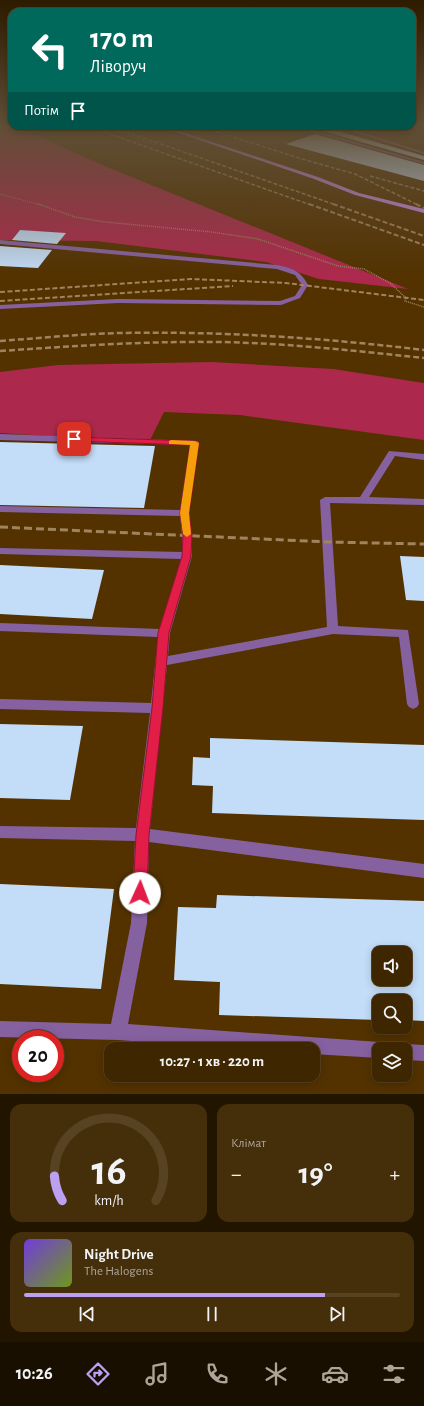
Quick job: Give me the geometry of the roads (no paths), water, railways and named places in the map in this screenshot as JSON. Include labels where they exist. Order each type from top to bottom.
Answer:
[{"type":"main road","points":[[304,174],[357,194],[424,211]]},
{"type":"main road","points":[[316,178],[424,205]]},
{"type":"lane","points":[[0,242],[277,267],[295,271],[302,277],[305,285],[298,297],[281,303],[118,301],[0,307]]},
{"type":"lane","points":[[0,437],[195,443],[184,513],[187,535],[187,556],[164,633],[142,835],[139,923],[118,1032]]},
{"type":"lane","points":[[363,500],[392,453],[424,457]]},
{"type":"lane","points":[[334,630],[325,500],[424,502]]},
{"type":"lane","points":[[0,509],[184,513]]},
{"type":"lane","points":[[0,551],[187,556]]},
{"type":"lane","points":[[0,627],[164,633]]},
{"type":"lane","points":[[161,662],[334,630],[404,633],[413,704]]},
{"type":"lane","points":[[0,704],[157,708]]},
{"type":"lane","points":[[0,832],[142,835],[424,871]]},
{"type":"lane","points":[[1,1030],[118,1032],[372,1050]]},
{"type":"lane","points":[[412,1052],[424,1053]]},
{"type":"railway","points":[[223,174],[311,205]]},
{"type":"railway","points":[[247,174],[336,205]]},
{"type":"railway","points":[[355,174],[418,205]]},
{"type":"railway","points":[[370,176],[424,191]]},
{"type":"railway","points":[[309,204],[424,245]]},
{"type":"railway","points":[[333,204],[424,236]]},
{"type":"railway","points":[[418,205],[424,208]]},
{"type":"railway","points":[[0,292],[191,279],[286,283],[424,300]]},
{"type":"railway","points":[[0,301],[233,286]]},
{"type":"railway","points":[[0,341],[106,334],[197,333],[273,336],[424,350]]},
{"type":"railway","points":[[0,351],[136,343],[218,342],[296,346],[424,358]]},
{"type":"railway","points":[[0,527],[328,542],[424,544]]}]
